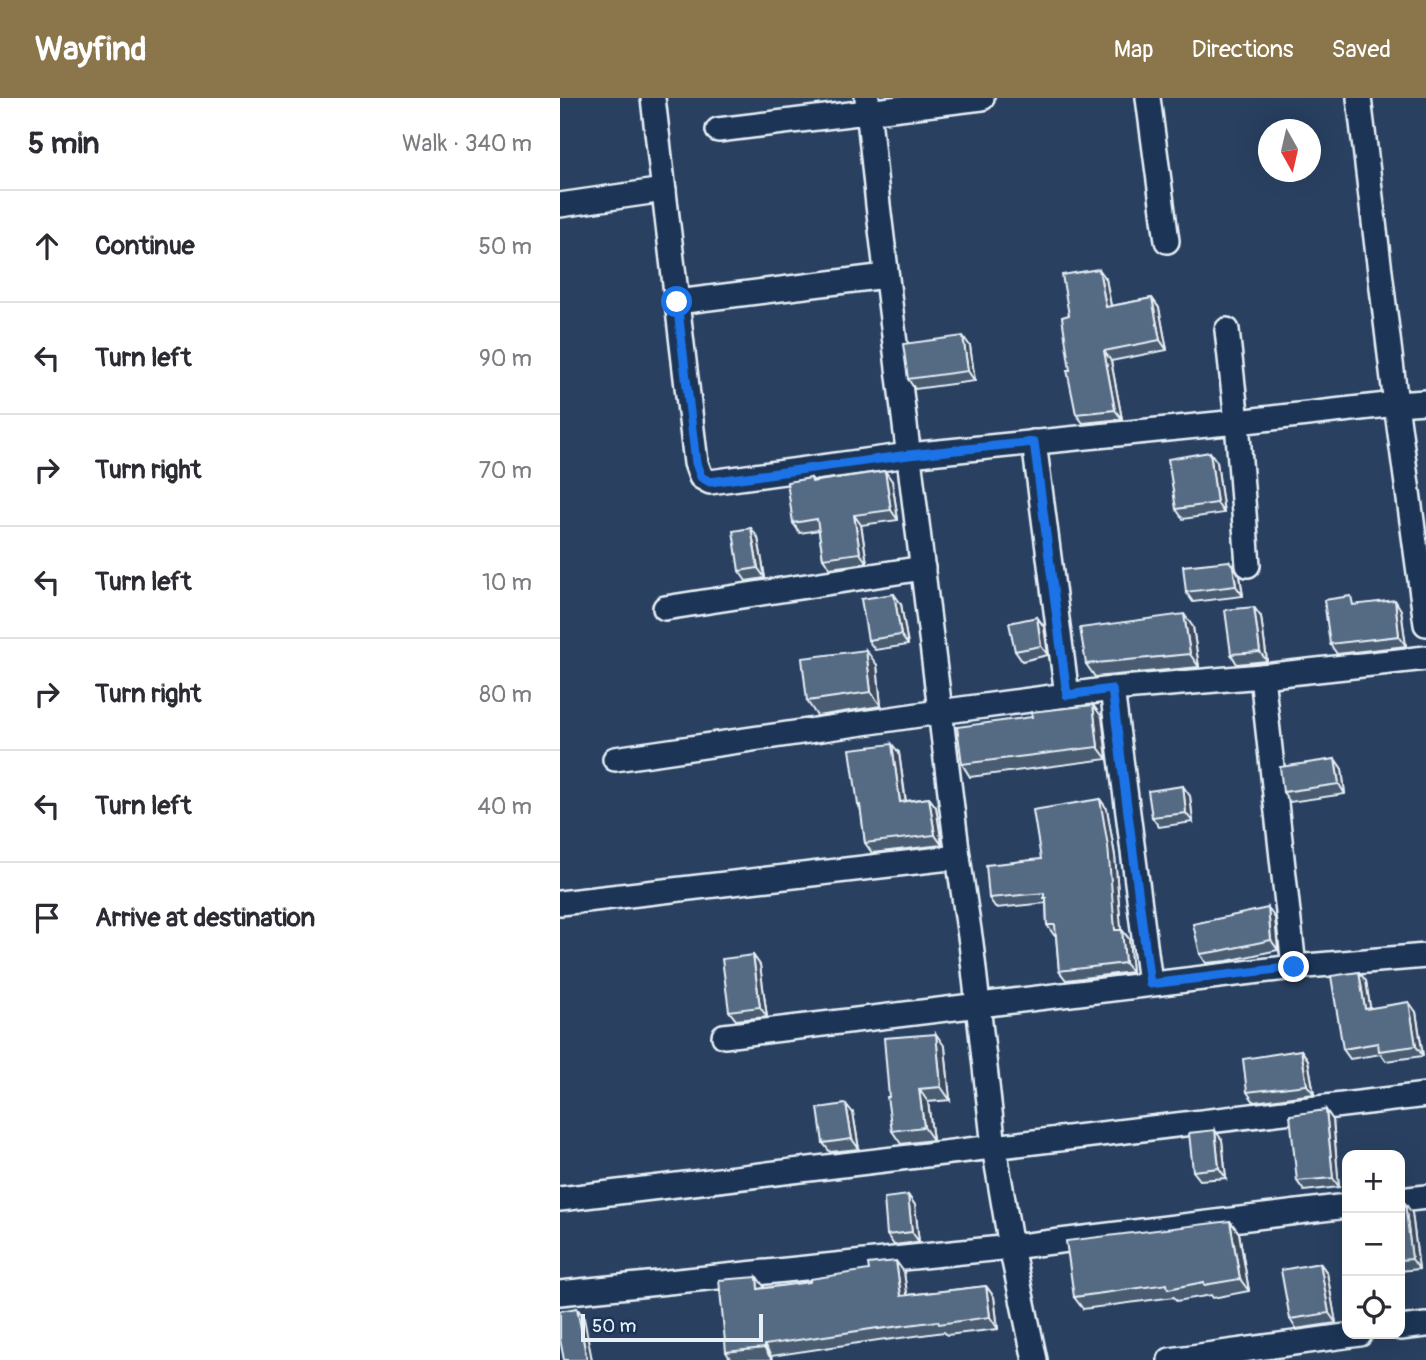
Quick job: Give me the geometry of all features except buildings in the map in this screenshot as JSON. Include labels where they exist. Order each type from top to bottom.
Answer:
[{"type":"street","points":[[653,98],[696,463],[701,477],[710,482],[909,455],[1426,402]]},
{"type":"street","points":[[718,130],[868,105],[982,98]]},
{"type":"street","points":[[1148,98],[1167,241]]},
{"type":"street","points":[[1359,98],[1426,624]]},
{"type":"street","points":[[868,105],[886,276],[994,1147],[1011,1247],[1035,1360]]},
{"type":"street","points":[[560,205],[664,190]]},
{"type":"street","points":[[677,302],[886,276]]},
{"type":"street","points":[[1227,330],[1248,565]]},
{"type":"street","points":[[1034,442],[1067,695]]},
{"type":"street","points":[[665,608],[923,568]]},
{"type":"street","points":[[615,759],[1112,689],[1262,676],[1426,657]]},
{"type":"street","points":[[1262,676],[1294,967]]},
{"type":"street","points":[[1112,689],[1150,984]]},
{"type":"street","points":[[560,903],[958,857]]},
{"type":"street","points":[[724,1036],[1294,967],[1426,956]]},
{"type":"street","points":[[560,1199],[1426,1095]]},
{"type":"street","points":[[1405,1199],[1426,1196]]},
{"type":"street","points":[[560,1293],[1011,1247],[1342,1207]]},
{"type":"street","points":[[1405,1327],[1426,1325]]},
{"type":"street","points":[[1170,1360],[1342,1336]]},
{"type":"route","points":[[677,302],[696,463],[701,477],[710,482],[909,455],[1034,442],[1067,695],[1112,689],[1150,984],[1294,967]]}]
